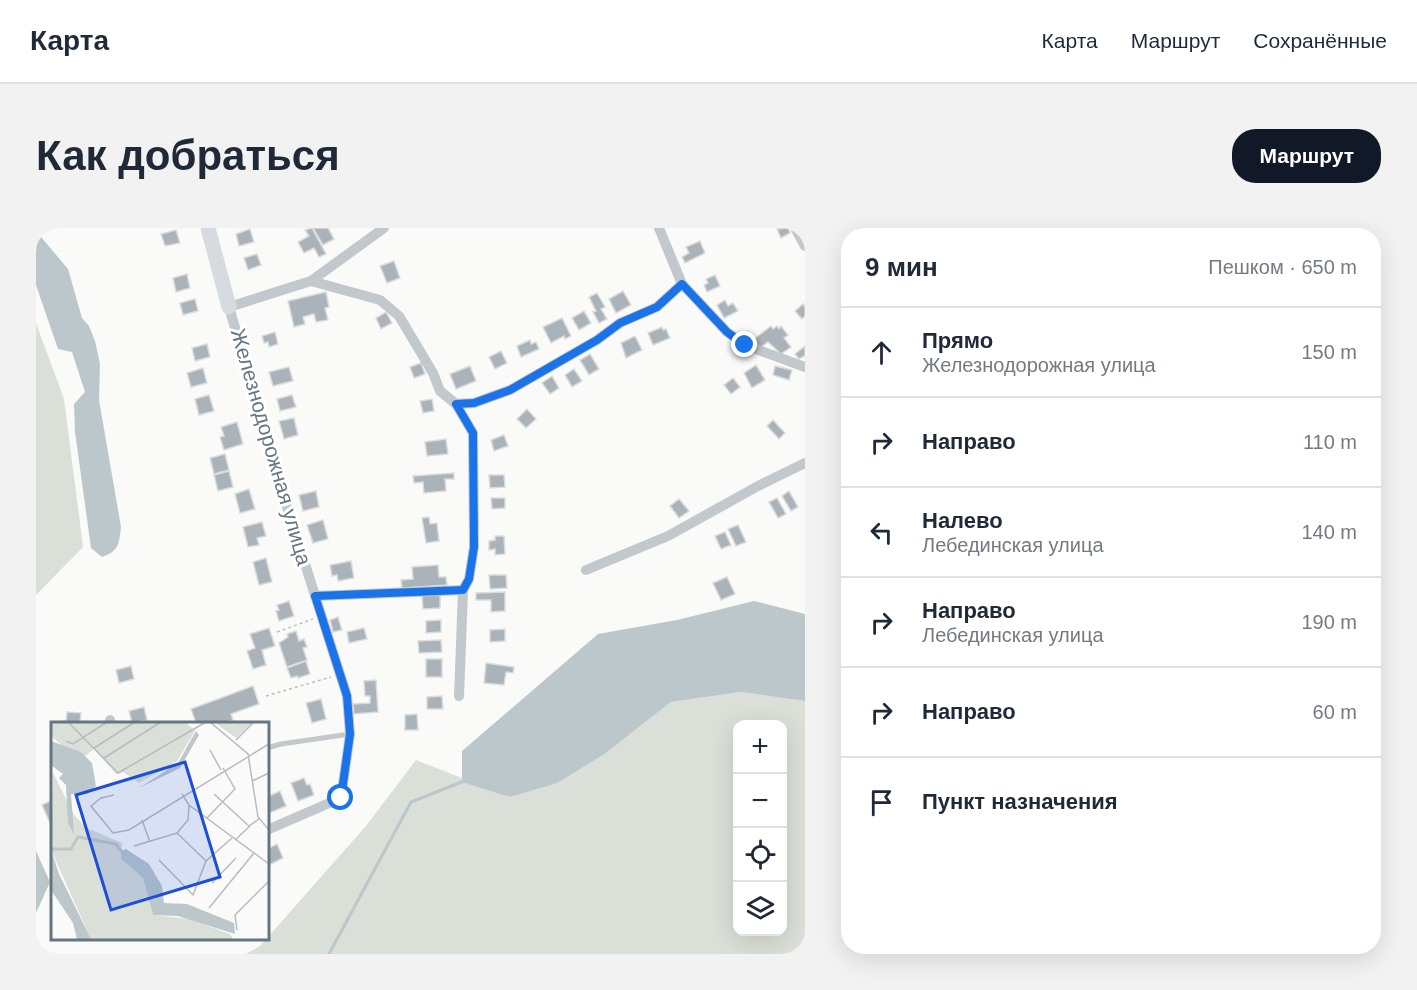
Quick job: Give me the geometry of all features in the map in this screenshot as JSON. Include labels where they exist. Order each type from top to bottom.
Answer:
[{"type":"street","name":"Железнодорожная улица","points":[[208,228],[285,501],[347,696],[350,734],[341,798],[268,830]]},
{"type":"street","points":[[229,307],[311,281],[384,228]]},
{"type":"street","points":[[658,228],[682,284],[727,332],[745,345],[805,367]]},
{"type":"street","points":[[795,228],[805,246]]},
{"type":"street","points":[[311,281],[381,300],[399,316],[433,373],[440,391],[456,404],[473,433],[474,547],[469,579],[463,590],[459,696]]},
{"type":"street","points":[[456,404],[474,403],[510,390],[597,340],[620,323],[657,307],[682,284]]},
{"type":"street","points":[[586,570],[668,536],[758,486],[805,463]]},
{"type":"street","points":[[315,596],[463,590]]},
{"type":"lane","points":[[268,748],[350,734]]},
{"type":"path","points":[[277,632],[322,616]]},
{"type":"path","points":[[266,696],[340,674]]},
{"type":"shaded area","points":[[36,231],[68,269],[82,318],[89,326],[95,341],[100,364],[99,400],[121,527],[117,546],[112,552],[102,557],[91,548],[75,432],[74,404],[85,392],[72,352],[58,349],[36,285]]},
{"type":"shaded area","points":[[36,323],[64,399],[83,547],[36,595]]},
{"type":"shaded area","points":[[754,601],[805,614],[805,701],[741,692],[671,702],[606,753],[557,783],[510,797],[462,782],[462,751],[598,634],[677,620]]},
{"type":"shaded area","points":[[741,692],[805,701],[805,954],[246,954],[268,939],[366,826],[416,760],[510,797],[606,753],[671,702]]},
{"type":"shaded area","points":[[36,851],[50,882],[36,913]]},
{"type":"building","points":[[312,228],[326,254],[319,257],[314,248],[304,253],[298,242],[309,236],[305,230]]},
{"type":"building","points":[[313,228],[328,228],[334,239],[323,245]]},
{"type":"building","points":[[788,228],[790,233],[781,238],[777,229]]},
{"type":"building","points":[[250,229],[254,242],[239,246],[236,234]]},
{"type":"building","points":[[176,230],[180,243],[165,246],[161,234]]},
{"type":"building","points":[[700,241],[705,253],[685,263],[682,257],[689,253],[686,247]]},
{"type":"building","points":[[257,254],[261,265],[248,270],[244,258]]},
{"type":"building","points":[[394,261],[400,278],[387,283],[380,266]]},
{"type":"building","points":[[187,274],[190,288],[176,292],[173,278]]},
{"type":"building","points":[[715,275],[720,286],[707,292],[704,285],[708,283],[706,279]]},
{"type":"building","points":[[623,291],[631,305],[616,313],[609,299]]},
{"type":"building","points":[[326,292],[329,307],[325,308],[328,320],[316,322],[314,314],[303,317],[305,324],[294,327],[288,301]]},
{"type":"building","points":[[597,293],[605,307],[601,309],[607,319],[599,323],[589,297]]},
{"type":"building","points":[[195,299],[198,311],[183,315],[180,303]]},
{"type":"building","points":[[725,300],[728,306],[733,303],[738,311],[724,318],[717,305]]},
{"type":"building","points":[[803,304],[805,316],[802,319],[795,311]]},
{"type":"building","points":[[584,311],[591,323],[579,330],[572,318]]},
{"type":"building","points":[[386,312],[392,323],[381,329],[376,318]]},
{"type":"building","points":[[562,318],[571,336],[565,339],[564,336],[551,343],[543,327]]},
{"type":"building","points":[[771,326],[773,329],[777,326],[779,329],[781,326],[788,335],[784,338],[791,347],[781,354],[768,342],[760,348],[754,339]]},
{"type":"building","points":[[662,327],[663,330],[666,329],[670,338],[653,345],[648,333]]},
{"type":"building","points":[[275,332],[278,344],[269,347],[268,342],[264,343],[262,336]]},
{"type":"building","points":[[635,336],[642,350],[626,358],[621,343]]},
{"type":"building","points":[[530,340],[531,344],[536,342],[539,349],[521,357],[517,346]]},
{"type":"building","points":[[207,344],[210,357],[195,361],[192,348]]},
{"type":"building","points":[[805,346],[805,357],[799,359],[795,354]]},
{"type":"building","points":[[501,351],[507,363],[495,369],[489,357]]},
{"type":"building","points":[[590,354],[599,369],[589,375],[580,360]]},
{"type":"building","points":[[421,363],[425,374],[414,378],[410,367]]},
{"type":"building","points":[[756,365],[765,380],[752,388],[744,373]]},
{"type":"building","points":[[470,366],[476,381],[456,389],[450,374]]},
{"type":"building","points":[[775,366],[792,370],[789,380],[773,375]]},
{"type":"building","points":[[289,367],[293,381],[273,386],[269,372]]},
{"type":"building","points":[[203,368],[207,383],[191,387],[187,373]]},
{"type":"building","points":[[574,369],[582,381],[572,387],[565,375]]},
{"type":"building","points":[[552,376],[559,388],[550,394],[542,383]]},
{"type":"building","points":[[733,378],[740,387],[731,394],[724,385]]},
{"type":"building","points":[[209,395],[214,411],[199,415],[195,399]]},
{"type":"building","points":[[292,395],[296,407],[280,411],[277,399]]},
{"type":"building","points":[[432,399],[434,411],[423,413],[420,401]]},
{"type":"building","points":[[527,409],[536,419],[526,428],[517,419]]},
{"type":"building","points":[[294,418],[298,435],[284,439],[279,421]]},
{"type":"building","points":[[773,420],[785,433],[779,439],[767,426]]},
{"type":"building","points":[[237,422],[243,444],[224,450],[220,437],[224,436],[221,427]]},
{"type":"building","points":[[504,435],[508,446],[494,451],[491,440]]},
{"type":"building","points":[[446,439],[448,454],[427,456],[425,442]]},
{"type":"building","points":[[225,454],[229,470],[214,474],[210,458]]},
{"type":"building","points":[[229,471],[233,487],[218,491],[214,475]]},
{"type":"building","points":[[454,473],[454,479],[445,479],[446,491],[424,493],[423,482],[414,483],[413,476]]},
{"type":"building","points":[[489,475],[504,475],[505,487],[490,488]]},
{"type":"building","points":[[249,489],[255,509],[240,513],[235,494]]},
{"type":"building","points":[[316,491],[319,507],[303,511],[299,495]]},
{"type":"building","points":[[789,491],[798,507],[791,511],[782,496]]},
{"type":"building","points":[[491,498],[505,498],[505,508],[492,509]]},
{"type":"building","points":[[777,498],[786,514],[778,518],[769,502]]},
{"type":"building","points":[[679,499],[689,511],[679,518],[670,506]]},
{"type":"building","points":[[429,517],[430,524],[437,523],[439,541],[426,543],[422,518]]},
{"type":"building","points":[[323,520],[328,539],[313,543],[307,525]]},
{"type":"building","points":[[262,522],[266,536],[257,538],[259,545],[248,547],[243,527]]},
{"type":"building","points":[[738,525],[746,542],[736,546],[728,529]]},
{"type":"building","points":[[725,532],[731,545],[721,549],[715,536]]},
{"type":"building","points":[[495,536],[504,536],[505,554],[495,555],[495,549],[489,550],[489,541],[495,540]]},
{"type":"building","points":[[266,558],[272,582],[259,585],[253,562]]},
{"type":"building","points":[[351,561],[354,578],[338,581],[337,575],[332,576],[330,565]]},
{"type":"building","points":[[438,565],[439,577],[446,577],[447,585],[402,588],[401,580],[413,579],[412,567]]},
{"type":"building","points":[[489,575],[506,575],[507,588],[490,589]]},
{"type":"building","points":[[727,577],[735,594],[721,600],[713,583]]},
{"type":"building","points":[[505,592],[505,611],[491,612],[491,600],[476,600],[476,593]]},
{"type":"building","points":[[440,594],[440,608],[423,609],[422,595]]},
{"type":"building","points":[[289,601],[294,616],[279,621],[277,605]]},
{"type":"building","points":[[338,617],[342,630],[333,632],[330,620]]},
{"type":"building","points":[[441,620],[441,632],[426,633],[426,621]]},
{"type":"building","points":[[269,628],[275,646],[262,650],[266,665],[253,669],[247,651],[255,648],[250,634]]},
{"type":"building","points":[[364,628],[367,639],[349,643],[347,632]]},
{"type":"building","points":[[505,629],[505,641],[490,642],[490,630]]},
{"type":"building","points":[[296,631],[299,641],[304,639],[307,647],[303,648],[307,660],[287,667],[279,643],[288,637],[287,634]]},
{"type":"building","points":[[441,640],[442,652],[419,653],[418,641]]},
{"type":"building","points":[[426,659],[442,659],[442,677],[426,677]]},
{"type":"building","points":[[306,661],[310,674],[291,678],[287,668]]},
{"type":"building","points":[[486,663],[514,667],[513,673],[506,672],[504,685],[484,683]]},
{"type":"building","points":[[131,666],[134,679],[119,683],[116,670]]},
{"type":"building","points":[[376,680],[378,712],[354,714],[353,704],[370,703],[370,696],[365,696],[364,681]]},
{"type":"building","points":[[253,686],[259,704],[231,714],[233,720],[228,722],[196,722],[191,709]]},
{"type":"building","points":[[442,696],[443,709],[427,709],[427,697]]},
{"type":"building","points":[[321,699],[326,719],[312,723],[306,703]]},
{"type":"building","points":[[144,707],[147,720],[132,722],[129,711]]},
{"type":"building","points":[[67,712],[81,713],[80,722],[62,722],[66,721]]},
{"type":"building","points":[[417,714],[418,730],[405,730],[405,715]]},
{"type":"building","points":[[304,778],[307,785],[310,784],[314,795],[298,801],[291,783]]},
{"type":"building","points":[[280,791],[286,806],[268,814],[268,797]]},
{"type":"building","points":[[51,800],[50,823],[42,805]]},
{"type":"building","points":[[277,844],[283,858],[269,865],[268,848]]},
{"type":"waterway","points":[[329,954],[411,802],[464,781]]},
{"type":"route","points":[[341,798],[350,734],[347,696],[315,596],[463,590],[469,579],[474,547],[473,433],[456,404],[474,403],[510,390],[597,340],[620,323],[657,307],[682,284],[727,332],[745,345]]}]
